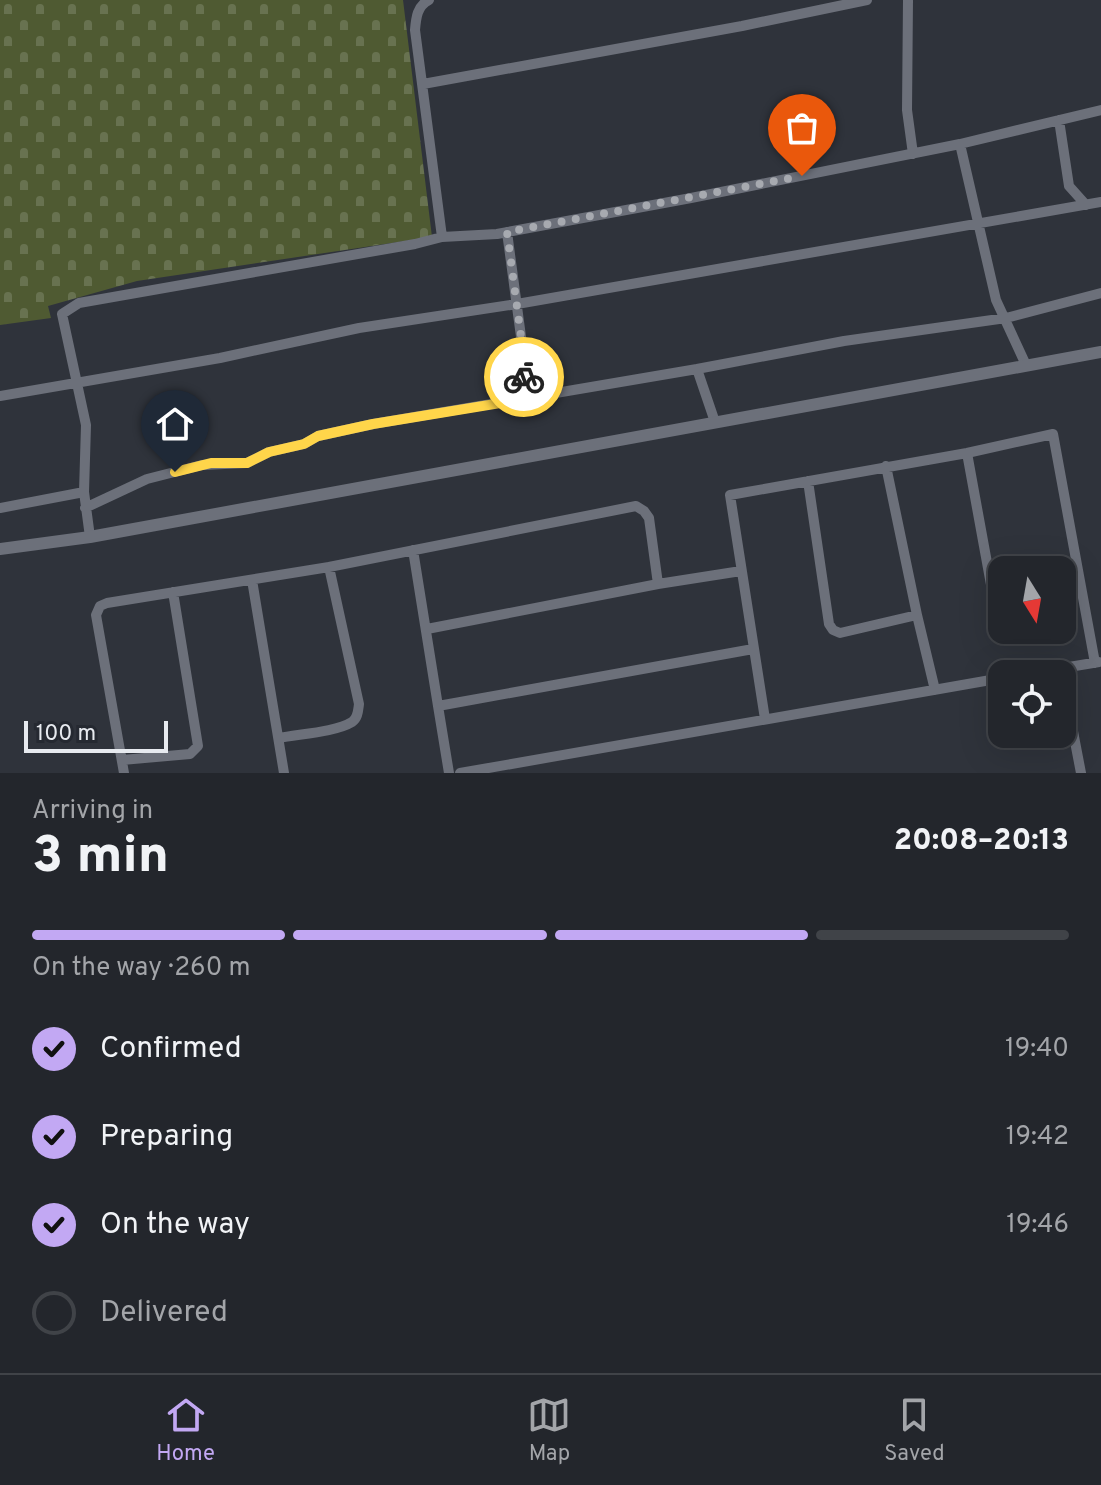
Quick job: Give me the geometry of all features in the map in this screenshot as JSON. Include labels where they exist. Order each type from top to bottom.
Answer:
[{"type":"street","points":[[429,0],[416,16],[415,30],[442,237]]},
{"type":"street","points":[[423,84],[867,0]]},
{"type":"street","points":[[908,0],[907,110],[913,154]]},
{"type":"street","points":[[90,537],[84,492],[86,425],[62,314],[79,303],[442,237],[507,232],[913,154],[1101,110]]},
{"type":"street","points":[[1059,120],[1069,186],[1086,205]]},
{"type":"street","points":[[960,144],[996,300],[1026,365]]},
{"type":"street","points":[[0,396],[220,358],[359,328],[517,304],[1101,202]]},
{"type":"street","points":[[507,232],[525,399]]},
{"type":"street","points":[[85,508],[136,483],[211,463],[247,463],[269,452],[304,444],[318,436],[373,424],[844,341],[1006,318],[1101,293]]},
{"type":"street","points":[[0,549],[90,537],[1101,352]]},
{"type":"street","points":[[697,369],[715,422]]},
{"type":"street","points":[[765,719],[730,495],[967,453],[1053,434],[1081,591],[1098,662],[1076,668]]},
{"type":"street","points":[[967,453],[988,568]]},
{"type":"street","points":[[886,466],[935,690]]},
{"type":"street","points":[[808,481],[831,628],[840,633],[917,615]]},
{"type":"street","points":[[0,508],[84,492]]},
{"type":"street","points":[[124,773],[97,611],[107,603],[329,567],[636,506],[649,518],[658,584]]},
{"type":"street","points":[[413,550],[449,773]]},
{"type":"street","points":[[279,738],[340,726],[352,722],[358,712],[359,704],[329,567]]},
{"type":"street","points":[[427,629],[741,571]]},
{"type":"street","points":[[252,580],[284,773]]},
{"type":"street","points":[[1076,592],[1081,591]]},
{"type":"street","points":[[122,760],[190,754],[198,746],[173,592]]},
{"type":"street","points":[[438,706],[753,649]]},
{"type":"street","points":[[460,773],[988,681]]},
{"type":"street","points":[[1076,746],[1081,773]]},
{"type":"green space","points":[[0,0],[403,0],[432,237],[137,281],[48,306],[51,318],[0,325]]},
{"type":"way so far","points":[[524,377],[507,232],[802,176]]},
{"type":"route","points":[[175,472],[211,463],[247,463],[269,452],[304,444],[318,436],[373,424],[525,399],[524,377]]}]
